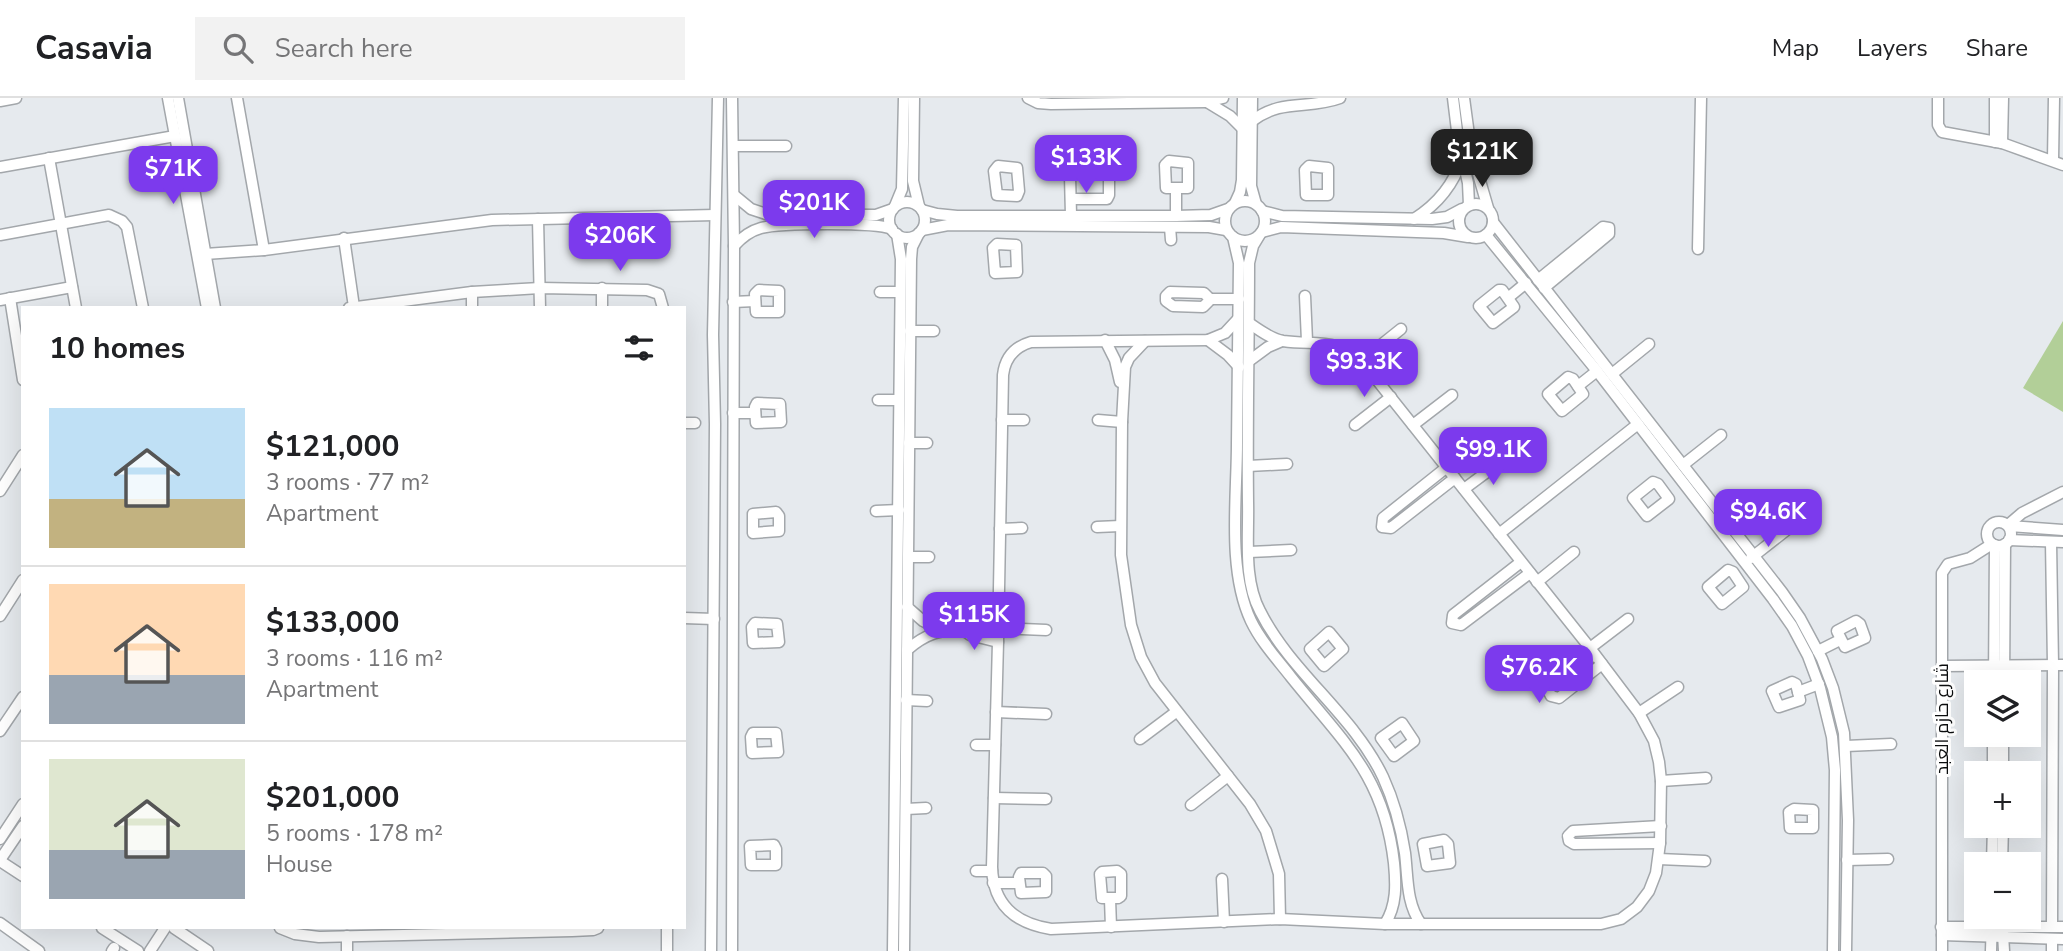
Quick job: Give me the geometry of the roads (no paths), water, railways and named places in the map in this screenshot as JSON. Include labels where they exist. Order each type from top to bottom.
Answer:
[{"type":"street","points":[[0,101],[16,98]]},
{"type":"street","points":[[168,98],[206,306]]},
{"type":"street","points":[[178,98],[215,306]]},
{"type":"street","points":[[237,98],[264,250]]},
{"type":"street","points":[[712,951],[715,215],[718,98]]},
{"type":"street","points":[[732,98],[732,951]]},
{"type":"street","points":[[904,98],[902,188],[889,221],[906,259],[910,331],[909,443],[899,510],[901,767],[906,809],[904,951]]},
{"type":"street","points":[[893,951],[906,700],[908,557],[899,400],[900,292],[906,259],[925,222],[913,187],[915,98]]},
{"type":"street","points":[[1028,98],[1045,104],[1206,102],[1223,98]]},
{"type":"street","points":[[1243,98],[1247,177],[1265,223],[1244,263],[1239,299],[1236,544],[1242,600],[1259,635],[1363,766],[1373,784],[1385,816],[1392,850],[1395,893],[1391,913],[1385,924]]},
{"type":"street","points":[[1252,98],[1247,177],[1224,222],[1244,263],[1249,323],[1250,579],[1259,611],[1284,648],[1371,755],[1388,789],[1405,855],[1410,901],[1421,924]]},
{"type":"street","points":[[1277,98],[1293,103]]},
{"type":"street","points":[[1252,121],[1270,109],[1293,103],[1327,102],[1340,98]]},
{"type":"street","points":[[1453,98],[1468,183],[1465,207],[1458,225],[1468,237]]},
{"type":"street","points":[[1464,98],[1471,150],[1493,222],[1683,465],[1792,626],[1819,684],[1832,737],[1835,770],[1833,951]]},
{"type":"street","points":[[1698,248],[1701,98]]},
{"type":"street","points":[[1938,98],[1938,125],[1942,132],[1999,143],[2058,163],[2054,98]]},
{"type":"street","points":[[1995,98],[1999,143]]},
{"type":"street","points":[[1999,143],[2003,98]]},
{"type":"street","points":[[1206,102],[1230,116],[1243,129]]},
{"type":"street","points":[[0,167],[175,136]]},
{"type":"street","points":[[734,146],[786,146]]},
{"type":"street","points":[[1413,219],[1441,197],[1452,182],[1462,157]]},
{"type":"street","points":[[49,158],[76,306]]},
{"type":"street","points":[[1070,176],[1071,215]]},
{"type":"street","points":[[1071,199],[1107,199],[1109,176]]},
{"type":"street","points":[[1176,189],[1176,216]]},
{"type":"street","points":[[734,195],[751,209],[766,214],[876,215],[907,202],[947,216],[1210,215],[1248,201],[1282,216],[1440,219],[1465,207],[1481,204],[1488,208]]},
{"type":"street","points":[[1008,196],[1009,215]]},
{"type":"street","points":[[1316,196],[1317,217]]},
{"type":"street","points":[[0,235],[109,215],[122,221],[129,233],[143,306]]},
{"type":"street","points":[[205,254],[264,250],[463,223],[715,215]]},
{"type":"street","points":[[538,219],[540,306]]},
{"type":"street","points":[[734,246],[750,232],[768,226],[875,224],[907,237],[948,225],[1213,227],[1246,242],[1281,227],[1444,233],[1475,238],[1486,235],[1493,222]]},
{"type":"street","points":[[1006,226],[1006,244]]},
{"type":"street","points":[[1170,227],[1171,240]]},
{"type":"street","points":[[1486,235],[1597,371],[1679,478],[1750,562],[1792,605],[1818,651],[1835,695],[1846,746],[1846,951]]},
{"type":"street","points":[[344,238],[351,306]]},
{"type":"street","points":[[1541,284],[1590,244]]},
{"type":"street","points":[[1509,297],[1526,283]]},
{"type":"street","points":[[21,371],[5,299],[72,287]]},
{"type":"street","points":[[359,306],[472,292],[540,288],[653,291],[662,299],[663,306]]},
{"type":"street","points":[[602,288],[602,306]]},
{"type":"street","points":[[472,292],[472,306]]},
{"type":"street","points":[[880,292],[900,292]]},
{"type":"street","points":[[1305,296],[1307,341]]},
{"type":"street","points":[[1209,299],[1239,299]]},
{"type":"street","points":[[733,302],[755,301]]},
{"type":"street","points":[[1238,319],[1225,333],[1208,340],[1031,342],[1015,349],[1007,358],[1003,369],[992,871],[998,897],[1004,905],[1028,923],[1051,929],[1280,919],[1385,924],[1601,924],[1630,913],[1644,899],[1656,873],[1661,826],[1659,762],[1654,741],[1639,713],[1361,360],[1340,348],[1307,341],[1282,341],[1268,347],[1249,361]]},
{"type":"street","points":[[1249,323],[1282,341]]},
{"type":"street","points":[[1361,360],[1401,329]]},
{"type":"street","points":[[910,331],[934,331]]},
{"type":"street","points":[[1105,340],[1115,360],[1120,387],[1124,392]]},
{"type":"street","points":[[1208,340],[1228,355],[1238,368]]},
{"type":"street","points":[[1145,341],[1127,362],[1122,422],[1120,527],[1124,589],[1133,634],[1147,670],[1176,712],[1256,812],[1270,841],[1279,874],[1280,919]]},
{"type":"street","points":[[1612,374],[1649,344]]},
{"type":"street","points":[[1578,386],[1597,371]]},
{"type":"street","points":[[1413,425],[1452,395]]},
{"type":"street","points":[[1354,425],[1391,397]]},
{"type":"street","points":[[878,400],[899,400]]},
{"type":"street","points":[[733,413],[755,413]]},
{"type":"street","points":[[1098,419],[1122,422]]},
{"type":"street","points":[[1002,420],[1024,420]]},
{"type":"street","points":[[1499,534],[1638,424]]},
{"type":"street","points":[[1683,465],[1721,435]]},
{"type":"street","points":[[909,443],[928,443]]},
{"type":"street","points":[[0,491],[21,458]]},
{"type":"street","points":[[1464,489],[1503,460]]},
{"type":"street","points":[[1248,467],[1287,464]]},
{"type":"street","points":[[1447,467],[1383,518],[1382,527],[1391,528],[1455,478]]},
{"type":"street","points":[[1664,490],[1679,478]]},
{"type":"street","points":[[2008,526],[2022,513],[2063,492]]},
{"type":"street","points":[[1402,503],[1411,513]]},
{"type":"street","points":[[876,511],[899,510]]},
{"type":"street","points":[[2063,530],[2008,526],[2000,522],[1989,526],[1987,534],[2000,543],[2063,542]]},
{"type":"street","points":[[732,524],[752,523]]},
{"type":"street","points":[[1738,578],[1750,562],[1793,525]]},
{"type":"street","points":[[1998,670],[2000,543],[2011,531],[2008,526]]},
{"type":"street","points":[[1097,527],[1120,527]]},
{"type":"street","points":[[1000,529],[1022,528]]},
{"type":"street","points":[[2051,542],[2058,665],[2058,880],[2052,927]]},
{"type":"street","name":"شارع حازم العبد","points":[[1942,951],[1944,567],[2000,543]]},
{"type":"street","points":[[1249,552],[1291,550]]},
{"type":"street","points":[[1537,582],[1574,552]]},
{"type":"street","points":[[908,557],[929,557]]},
{"type":"street","points":[[1521,562],[1453,615],[1452,623],[1461,625],[1530,573]]},
{"type":"street","points":[[0,616],[4,601],[21,582]]},
{"type":"street","points":[[1472,600],[1480,611]]},
{"type":"street","points":[[907,607],[923,621],[941,630]]},
{"type":"street","points":[[686,618],[714,619]]},
{"type":"street","points":[[1602,664],[1559,698],[1551,696],[1551,687],[1628,619]]},
{"type":"street","points":[[907,650],[923,638],[941,630],[1046,630]]},
{"type":"street","points":[[963,630],[970,635],[998,642]]},
{"type":"street","points":[[733,634],[752,634]]},
{"type":"street","points":[[1818,651],[1840,640]]},
{"type":"street","points":[[1303,670],[1316,658]]},
{"type":"street","points":[[1999,665],[2000,670]]},
{"type":"street","points":[[1943,666],[2058,665]]},
{"type":"street","points":[[1798,692],[1819,684]]},
{"type":"street","points":[[1639,713],[1678,687]]},
{"type":"street","points":[[1312,703],[1322,694]]},
{"type":"street","points":[[0,731],[21,700]]},
{"type":"street","points":[[906,700],[927,701]]},
{"type":"street","points":[[996,712],[1046,714]]},
{"type":"street","points":[[1140,739],[1176,712]]},
{"type":"street","points":[[733,744],[751,743]]},
{"type":"street","points":[[1846,746],[1891,744]]},
{"type":"street","points":[[976,745],[995,746]]},
{"type":"street","points":[[1371,755],[1385,746]]},
{"type":"street","points":[[1191,805],[1228,776]]},
{"type":"street","points":[[1661,780],[1706,778]]},
{"type":"street","points":[[994,798],[1046,799]]},
{"type":"street","points":[[0,839],[21,807]]},
{"type":"street","points":[[906,809],[926,808]]},
{"type":"street","points":[[1814,820],[1835,820]]},
{"type":"street","points":[[1660,843],[1574,844],[1569,841],[1568,836],[1573,831],[1661,826]]},
{"type":"street","points":[[21,829],[0,860],[21,875]]},
{"type":"street","points":[[1405,855],[1423,853]]},
{"type":"street","points":[[733,856],[750,856]]},
{"type":"street","points":[[1659,859],[1705,861]]},
{"type":"street","points":[[1847,860],[1888,859]]},
{"type":"street","points":[[976,871],[992,871]]},
{"type":"street","points":[[1222,879],[1224,922]]},
{"type":"street","points":[[993,883],[1019,883]]},
{"type":"street","points":[[1110,899],[1111,927]]},
{"type":"street","points":[[1834,907],[1846,907]]},
{"type":"street","points":[[0,923],[39,951]]},
{"type":"street","points":[[2041,927],[2063,927]]},
{"type":"street","points":[[104,929],[138,951]]},
{"type":"street","points":[[150,951],[164,929]]},
{"type":"street","points":[[175,929],[208,951]]},
{"type":"street","points":[[283,929],[307,937],[406,931],[596,929]]},
{"type":"street","points":[[667,929],[667,951]]},
{"type":"street","points":[[1942,931],[1970,929]]},
{"type":"street","points":[[1991,951],[1996,929]]},
{"type":"street","points":[[1998,929],[2004,951]]},
{"type":"street","points":[[2007,929],[2057,939],[2052,951]]},
{"type":"street","points":[[347,936],[347,951]]}]
